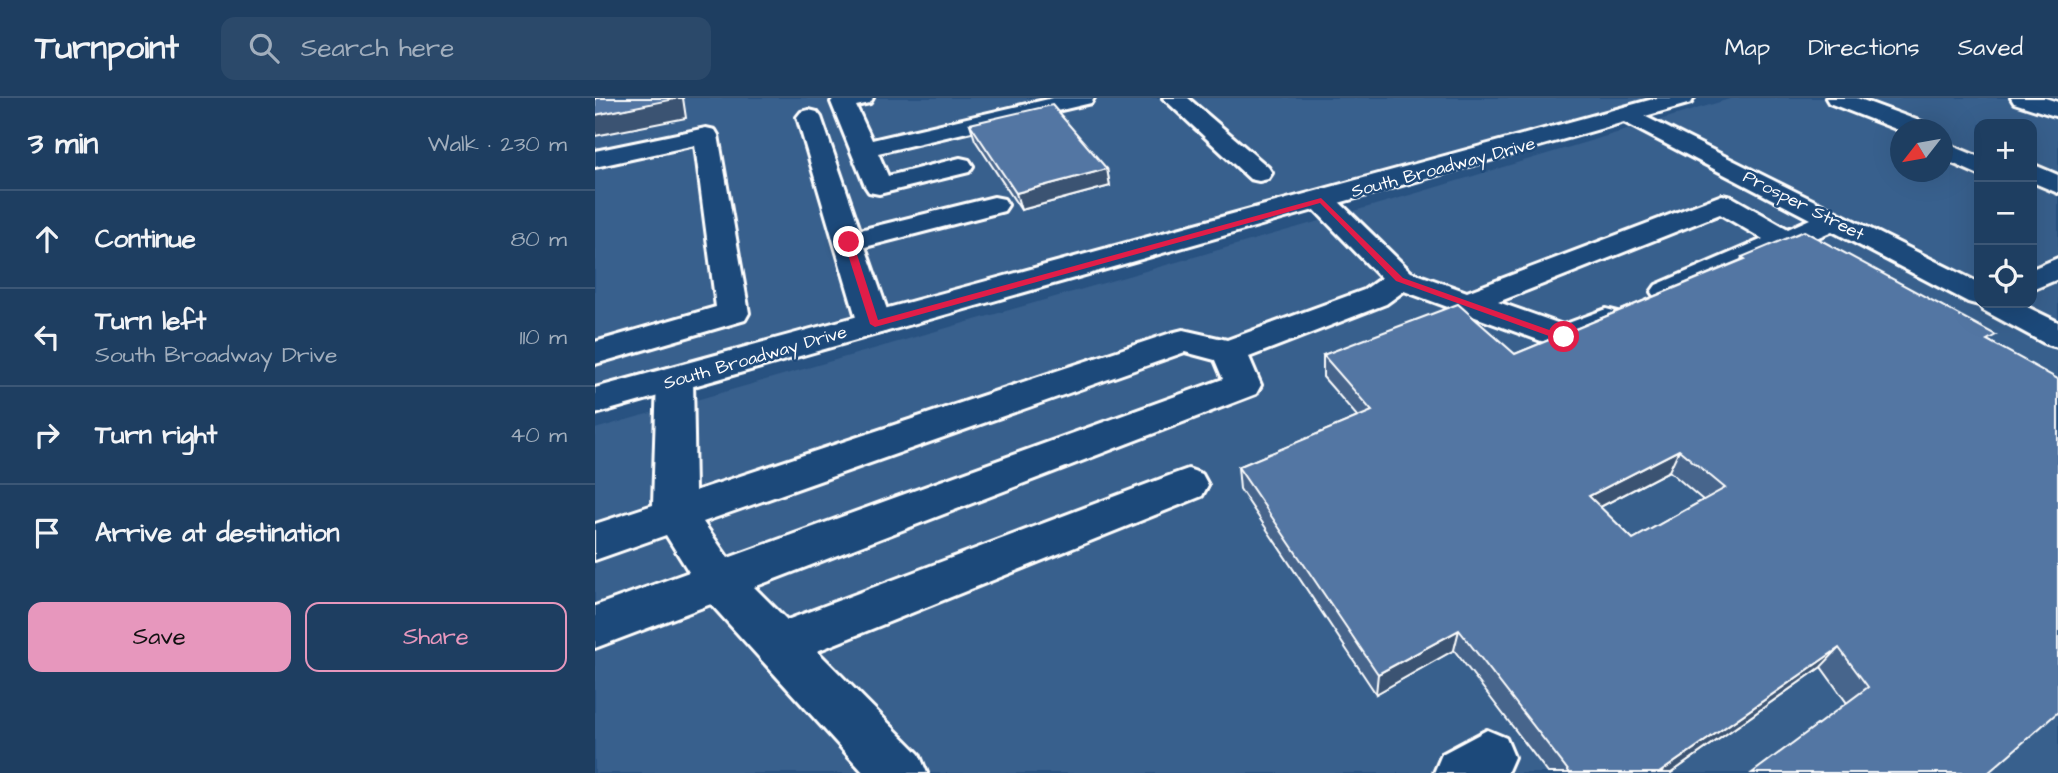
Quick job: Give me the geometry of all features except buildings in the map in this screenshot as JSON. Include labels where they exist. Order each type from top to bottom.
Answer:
[{"type":"main road","points":[[864,149],[1083,98]]},
{"type":"main road","points":[[1174,98],[1259,173]]},
{"type":"main road","name":"South Broadway Drive","points":[[595,401],[1683,98]]},
{"type":"main road","points":[[1837,98],[1890,122]]},
{"type":"main road","points":[[2022,98],[2058,110]]},
{"type":"main road","points":[[849,99],[864,149],[879,186],[960,166]]},
{"type":"main road","points":[[805,104],[875,324]]},
{"type":"main road","name":"Prosper Street","points":[[1628,115],[1974,292]]},
{"type":"main road","points":[[595,159],[706,135],[733,313],[595,353]]},
{"type":"main road","points":[[1953,139],[1974,146]]},
{"type":"main road","points":[[1953,155],[1974,165]]},
{"type":"main road","points":[[1321,200],[1400,279],[1564,337],[1832,220]]},
{"type":"main road","points":[[1467,303],[1722,204],[1786,240]]},
{"type":"main road","points":[[849,242],[994,205]]},
{"type":"main road","points":[[2037,278],[2058,267]]},
{"type":"main road","points":[[595,542],[1183,341],[1229,352],[1375,297],[1400,279]]},
{"type":"main road","points":[[2004,308],[2058,336]]},
{"type":"main road","points":[[630,343],[630,392]]},
{"type":"main road","points":[[595,626],[1243,385],[1229,352]]},
{"type":"main road","points":[[675,379],[674,513],[717,579],[900,773]]},
{"type":"main road","points":[[780,644],[1188,485]]},
{"type":"shaded area","points":[[595,98],[1646,98],[595,387]]},
{"type":"shaded area","points":[[1733,98],[2058,98],[2058,773],[595,773],[595,429],[1417,193]]},
{"type":"route","points":[[849,242],[875,324],[1321,200],[1400,279],[1564,337]]}]
